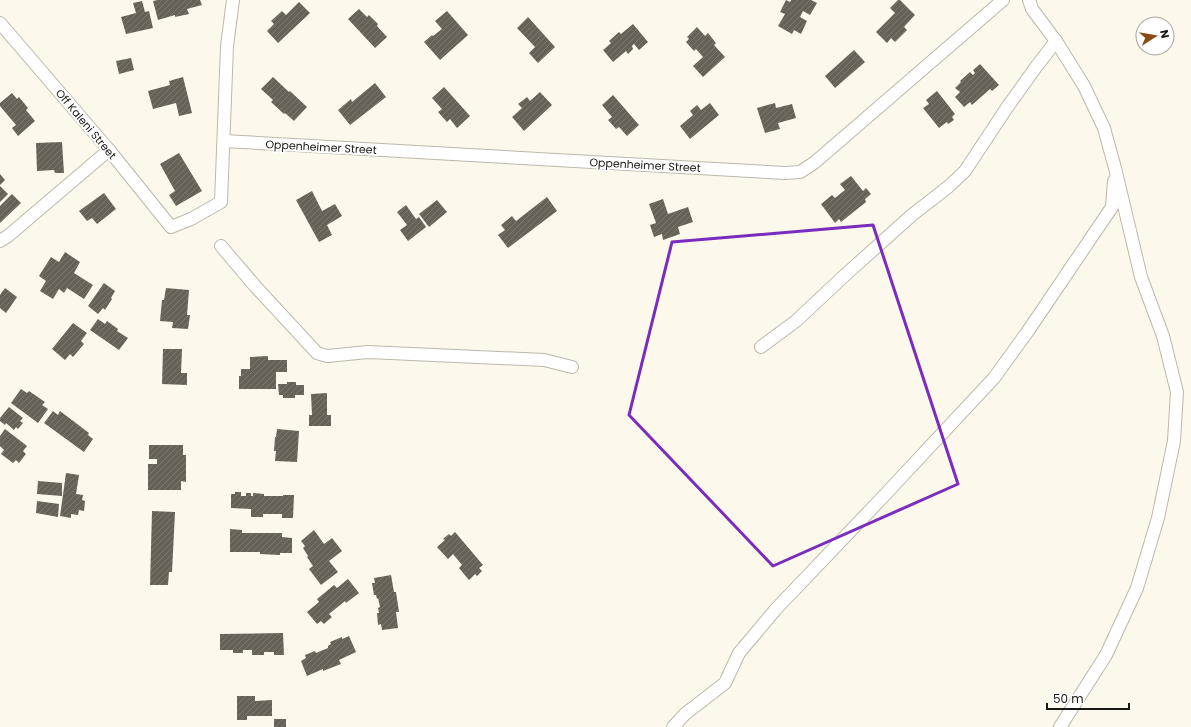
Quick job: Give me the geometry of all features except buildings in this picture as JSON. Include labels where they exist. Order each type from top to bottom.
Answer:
[{"type":"street","points":[[224,141],[227,46],[233,0]]},
{"type":"street","name":"Oppenheimer Street","points":[[224,141],[784,173],[800,172],[814,163],[1003,0]]},
{"type":"street","points":[[1029,0],[1032,8],[1056,41],[1084,86],[1104,128],[1141,277],[1163,336],[1177,392],[1174,442],[1158,518],[1137,588],[1106,655],[1060,727]]},
{"type":"street","name":"Off Kaleni Street","points":[[0,23],[109,150],[171,227],[190,219],[221,202],[224,141]]},
{"type":"street","points":[[761,347],[796,321],[912,215],[948,187],[964,171],[1010,103],[1056,41]]},
{"type":"street","points":[[0,241],[8,236],[109,150]]},
{"type":"street","points":[[673,727],[686,714],[725,683],[739,653],[776,609],[994,378],[1028,331],[1112,207],[1115,168]]},
{"type":"street","points":[[221,246],[255,286],[317,353],[322,355],[327,356],[368,352],[544,360],[572,367]]},
{"type":"highlighted area","points":[[873,225],[958,484],[773,566],[629,415],[672,242]]}]
